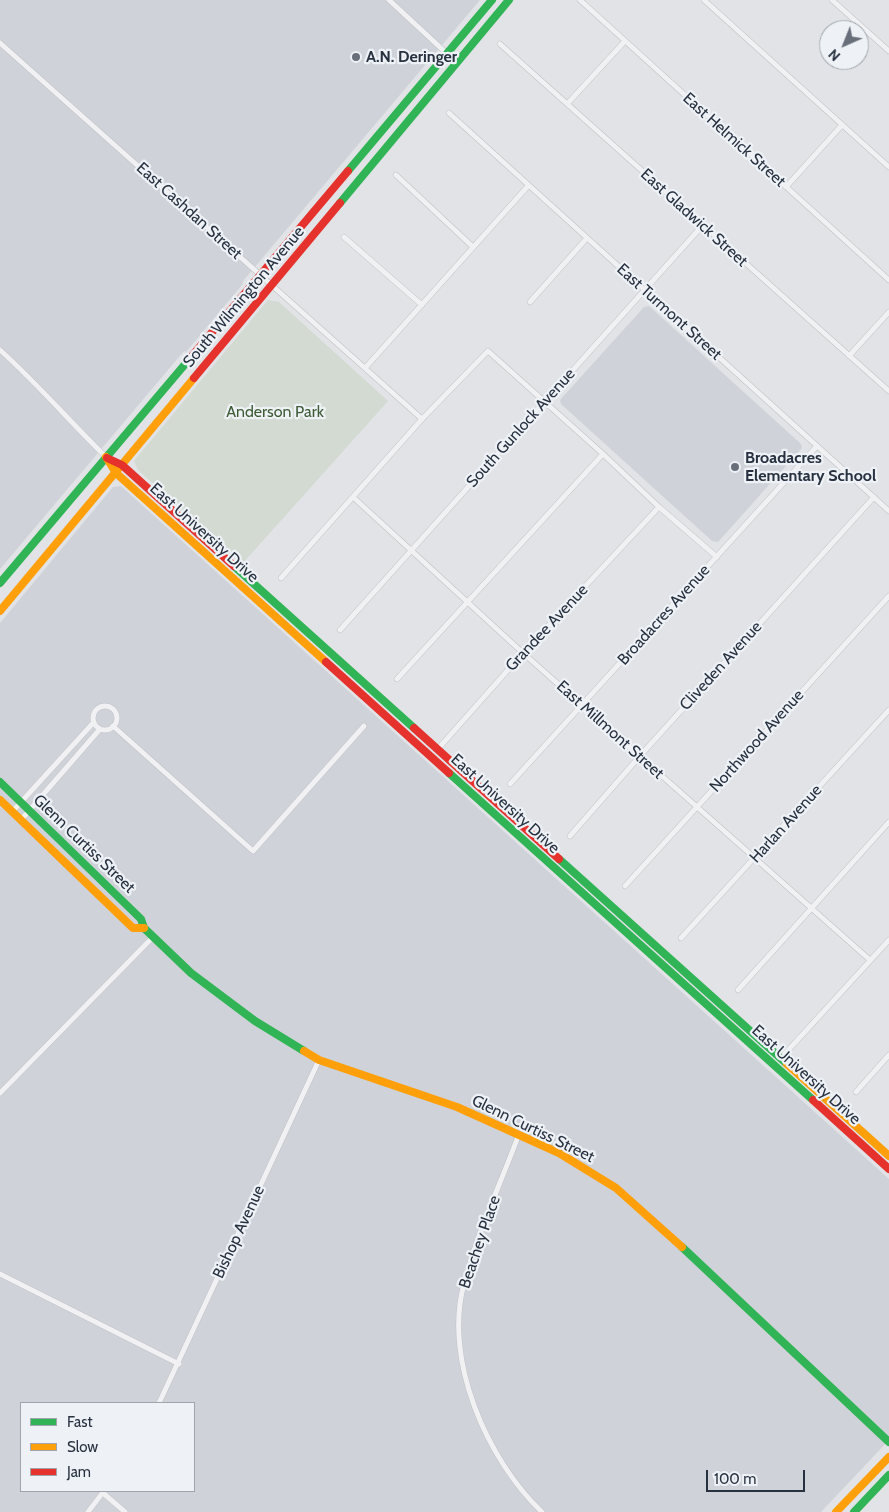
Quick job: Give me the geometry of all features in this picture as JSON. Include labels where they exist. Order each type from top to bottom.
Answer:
[{"type":"street","points":[[389,0],[456,62]]},
{"type":"street","name":"South Wilmington Avenue","points":[[0,583],[492,0]]},
{"type":"street","name":"South Wilmington Avenue","points":[[0,611],[509,0]]},
{"type":"street","name":"East Helmick Street","points":[[580,0],[889,280]]},
{"type":"street","points":[[704,0],[889,167]]},
{"type":"street","points":[[832,0],[889,51]]},
{"type":"street","points":[[568,103],[625,41]]},
{"type":"street","name":"East Cashdan Street","points":[[0,43],[366,367],[422,419]]},
{"type":"street","name":"East Gladwick Street","points":[[500,44],[889,391]]},
{"type":"street","name":"East Turmont Street","points":[[449,113],[889,511]]},
{"type":"street","points":[[786,186],[842,125]]},
{"type":"street","points":[[396,175],[473,248]]},
{"type":"street","points":[[366,367],[528,186]]},
{"type":"street","name":"South Gunlock Avenue","points":[[340,630],[411,549],[646,291],[702,226]]},
{"type":"street","points":[[344,237],[422,305]]},
{"type":"street","points":[[530,302],[587,238]]},
{"type":"street","points":[[849,356],[889,312]]},
{"type":"street","name":"East University Drive","points":[[0,350],[52,400],[79,431],[106,457],[116,473],[889,1169]]},
{"type":"street","points":[[281,578],[422,419],[488,351],[604,454],[659,507],[717,557]]},
{"type":"street","name":"Broadacres Avenue","points":[[510,784],[817,446]]},
{"type":"street","points":[[397,679],[604,454]]},
{"type":"street","name":"East University Drive","points":[[106,457],[122,465],[889,1156]]},
{"type":"street","name":"East Millmont Street","points":[[353,497],[523,653],[754,860],[870,960]]},
{"type":"street","name":"Cliveden Avenue","points":[[570,836],[874,497]]},
{"type":"street","name":"Grandee Avenue","points":[[438,750],[523,653],[659,507]]},
{"type":"street","name":"Northwood Avenue","points":[[625,886],[889,596]]},
{"type":"street","points":[[21,820],[100,729],[110,729],[113,726],[117,718],[113,709],[100,706],[93,713],[94,722],[100,729]]},
{"type":"street","name":"Harlan Avenue","points":[[681,938],[889,710]]},
{"type":"street","points":[[12,812],[94,722]]},
{"type":"street","points":[[113,726],[253,851],[364,726]]},
{"type":"street","points":[[431,756],[438,750]]},
{"type":"street","name":"Glenn Curtiss Street","points":[[0,782],[142,919],[144,928],[191,973],[254,1021],[319,1060],[457,1107],[559,1153],[597,1176],[647,1214],[889,1442]]},
{"type":"street","name":"Glenn Curtiss Street","points":[[0,800],[133,928],[144,928]]},
{"type":"street","points":[[738,990],[889,822]]},
{"type":"street","points":[[0,1093],[153,937]]},
{"type":"street","points":[[774,1066],[889,940]]},
{"type":"street","points":[[856,1092],[889,1055]]},
{"type":"street","name":"Bishop Avenue","points":[[160,1402],[179,1364],[319,1060]]},
{"type":"street","name":"Beachey Place","points":[[519,1134],[463,1285],[459,1327],[463,1373],[479,1418],[501,1462],[528,1500],[542,1512]]},
{"type":"street","points":[[0,1274],[179,1364]]},
{"type":"street","points":[[836,1512],[889,1457]]},
{"type":"street","points":[[854,1512],[889,1475]]},
{"type":"street","points":[[88,1512],[104,1492],[125,1512]]},
{"type":"shaded area","points":[[0,0],[480,0],[243,281],[242,285],[186,352],[184,351],[0,569]]},
{"type":"shaded area","points":[[649,306],[801,444],[802,448],[718,542],[712,541],[561,404],[560,400],[644,307]]},
{"type":"shaded area","points":[[121,486],[889,1179],[889,1440],[821,1512],[0,1512],[0,623],[113,487]]},
{"type":"green space","name":"Anderson Park","points":[[268,300],[279,302],[388,401],[242,564],[138,470],[134,461]]},
{"type":"traffic: fast","points":[[348,171],[492,0]]},
{"type":"traffic: fast","points":[[340,203],[509,0]]},
{"type":"traffic: fast","points":[[0,583],[192,356]]},
{"type":"traffic: fast","points":[[234,566],[414,728]]},
{"type":"traffic: fast","points":[[449,773],[813,1100]]},
{"type":"traffic: fast","points":[[0,782],[141,919],[144,928],[191,973],[255,1021],[304,1051]]},
{"type":"traffic: fast","points":[[559,859],[787,1064]]},
{"type":"traffic: fast","points":[[682,1247],[889,1442]]},
{"type":"traffic: fast","points":[[854,1512],[889,1475]]},
{"type":"traffic: slow","points":[[0,611],[194,378]]},
{"type":"traffic: slow","points":[[106,457],[116,473],[326,662]]},
{"type":"traffic: slow","points":[[0,800],[133,928],[144,928]]},
{"type":"traffic: slow","points":[[304,1051],[319,1060],[457,1107],[559,1153],[616,1188],[682,1247]]},
{"type":"traffic: slow","points":[[787,1064],[889,1156]]},
{"type":"traffic: slow","points":[[836,1512],[889,1457]]},
{"type":"traffic: jam","points":[[192,356],[348,171]]},
{"type":"traffic: jam","points":[[194,378],[340,203]]},
{"type":"traffic: jam","points":[[107,458],[122,465],[234,566]]},
{"type":"traffic: jam","points":[[326,662],[449,773]]},
{"type":"traffic: jam","points":[[414,728],[559,859]]},
{"type":"traffic: jam","points":[[813,1100],[889,1169]]},
{"type":"place","name":"A.N. Deringer","points":[[356,57]]},
{"type":"place","name":"Broadacres Elementary School","points":[[735,467]]}]
